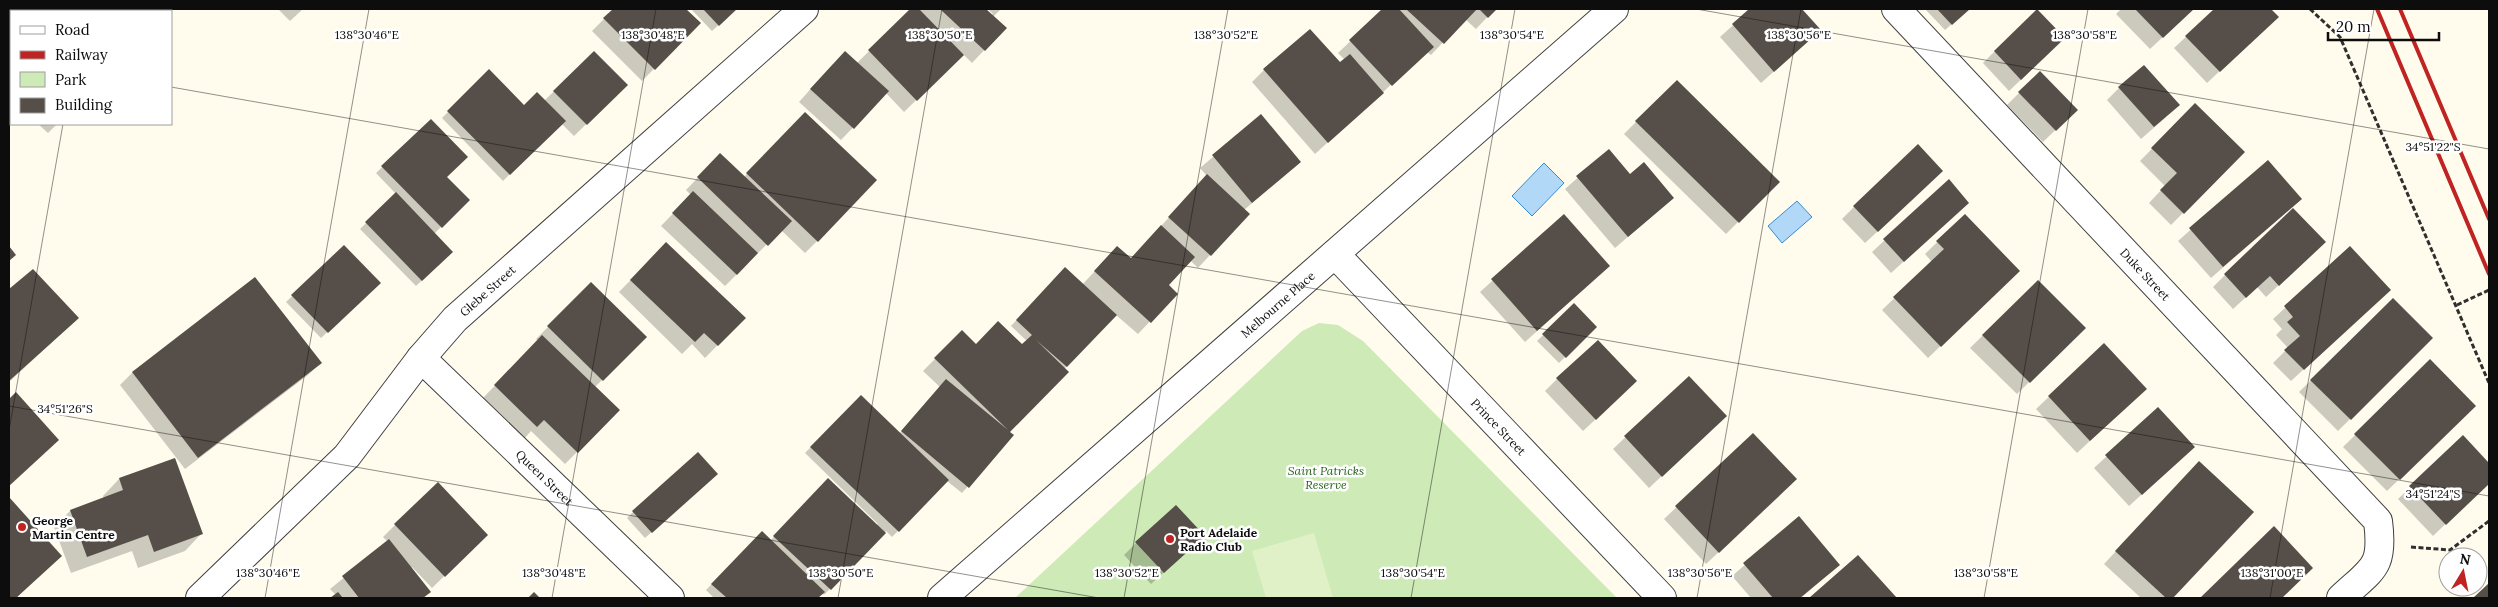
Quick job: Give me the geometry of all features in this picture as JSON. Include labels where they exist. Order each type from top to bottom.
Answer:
[{"type":"street","name":"Glebe Street","points":[[200,598],[347,456],[421,358],[455,319],[804,9]]},
{"type":"street","name":"Melbourne Place","points":[[942,598],[1614,9]]},
{"type":"street","name":"Duke Street","points":[[1896,9],[2378,521],[2381,545]]},
{"type":"street","name":"Prince Street","points":[[1335,254],[1662,598]]},
{"type":"street","name":"Queen Street","points":[[421,358],[670,598]]},
{"type":"street","points":[[2341,598],[2377,564],[2381,545]]},
{"type":"path","points":[[2310,9],[2340,37],[2489,383]]},
{"type":"path","points":[[2457,305],[2489,290]]},
{"type":"path","points":[[2381,545],[2450,550],[2489,522]]},
{"type":"green space","name":"Saint Patricks Reserve","points":[[1319,323],[1338,325],[1363,341],[1617,598],[1015,598],[1302,331]]},
{"type":"green space","points":[[1314,533],[1333,598],[1266,598],[1252,551]]},
{"type":"water","points":[[1544,163],[1564,183],[1532,216],[1512,196]]},
{"type":"water","points":[[1797,201],[1812,217],[1782,243],[1768,226]]},
{"type":"building","points":[[49,9],[50,10],[18,10]]},
{"type":"building","points":[[76,9],[133,9],[132,10]]},
{"type":"building","points":[[613,9],[686,9],[701,23],[655,70],[603,18]]},
{"type":"building","points":[[703,9],[737,9],[719,26]]},
{"type":"building","points":[[910,9],[919,9],[964,55],[917,101],[868,50]]},
{"type":"building","points":[[940,9],[986,9],[1007,28],[985,51]]},
{"type":"building","points":[[1382,9],[1399,9],[1434,47],[1392,86],[1349,40]]},
{"type":"building","points":[[1406,9],[1477,9],[1444,44]]},
{"type":"building","points":[[1479,9],[1497,9],[1488,18]]},
{"type":"building","points":[[1749,9],[1802,9],[1821,30],[1774,72],[1732,24]]},
{"type":"building","points":[[1937,9],[1970,9],[1952,25]]},
{"type":"building","points":[[2037,9],[2065,38],[2021,80],[1994,51]]},
{"type":"building","points":[[2135,9],[2194,9],[2163,38]]},
{"type":"building","points":[[2214,9],[2271,9],[2279,17],[2220,72],[2185,36]]},
{"type":"building","points":[[10,18],[10,72],[9,71]]},
{"type":"building","points":[[1310,29],[1340,62],[1350,54],[1384,93],[1328,143],[1263,69]]},
{"type":"building","points":[[594,51],[628,85],[587,125],[553,91]]},
{"type":"building","points":[[845,51],[889,91],[854,129],[810,89]]},
{"type":"building","points":[[2144,65],[2180,105],[2154,127],[2118,87]]},
{"type":"building","points":[[489,69],[524,105],[537,92],[566,121],[510,175],[447,111]]},
{"type":"building","points":[[2040,71],[2078,110],[2056,131],[2018,92]]},
{"type":"building","points":[[1677,80],[1780,182],[1739,223],[1635,121]]},
{"type":"building","points":[[9,97],[10,120],[9,121]]},
{"type":"building","points":[[2195,103],[2245,152],[2184,214],[2160,190],[2177,173],[2151,148]]},
{"type":"building","points":[[805,112],[877,180],[818,242],[746,173]]},
{"type":"building","points":[[1261,114],[1301,162],[1252,203],[1212,155]]},
{"type":"building","points":[[431,119],[468,157],[447,177],[470,200],[442,228],[381,166]]},
{"type":"building","points":[[1918,144],[1943,171],[1878,232],[1853,206]]},
{"type":"building","points":[[1609,149],[1630,174],[1644,162],[1674,198],[1628,237],[1576,176]]},
{"type":"building","points":[[720,153],[792,221],[768,246],[697,177]]},
{"type":"building","points":[[2268,160],[2302,199],[2223,267],[2189,228]]},
{"type":"building","points":[[1207,174],[1250,214],[1211,256],[1168,217]]},
{"type":"building","points":[[1949,179],[1969,203],[1904,262],[1883,239]]},
{"type":"building","points":[[693,191],[758,253],[737,275],[672,213]]},
{"type":"building","points":[[396,192],[453,252],[422,281],[365,222]]},
{"type":"building","points":[[2293,208],[2326,242],[2279,286],[2270,276],[2246,298],[2224,274]]},
{"type":"building","points":[[1564,214],[1610,266],[1537,331],[1491,279]]},
{"type":"building","points":[[1965,214],[2020,271],[1941,347],[1893,297],[1944,249],[1936,241]]},
{"type":"building","points":[[1161,225],[1195,257],[1169,285],[1178,294],[1151,323],[1094,271],[1117,246],[1131,258]]},
{"type":"building","points":[[666,242],[746,318],[718,346],[704,333],[695,342],[630,280]]},
{"type":"building","points":[[344,245],[381,283],[328,333],[291,295]]},
{"type":"building","points":[[9,246],[16,255],[9,261]]},
{"type":"building","points":[[2350,246],[2391,290],[2304,370],[2284,350],[2300,336],[2287,322],[2293,317],[2284,306]]},
{"type":"building","points":[[1065,267],[1117,315],[1067,367],[1036,340],[1069,372],[1010,432],[1014,435],[969,488],[901,431],[946,379],[1008,430],[934,358],[962,330],[976,344],[998,321],[1022,344],[1032,335],[1016,320]]},
{"type":"building","points":[[33,269],[79,318],[9,381],[9,289]]},
{"type":"building","points":[[255,277],[322,363],[198,458],[132,372]]},
{"type":"building","points":[[2038,280],[2086,328],[2030,383],[1982,335]]},
{"type":"building","points":[[591,282],[647,337],[603,381],[547,326]]},
{"type":"building","points":[[2393,298],[2433,338],[2351,420],[2310,380]]},
{"type":"building","points":[[1574,303],[1597,327],[1566,358],[1542,334]]},
{"type":"building","points":[[542,335],[620,410],[578,453],[544,420],[537,427],[494,385]]},
{"type":"building","points":[[1598,340],[1637,381],[1596,420],[1556,378]]},
{"type":"building","points":[[2104,343],[2147,389],[2090,441],[2048,396]]},
{"type":"building","points":[[2430,359],[2476,406],[2400,480],[2354,434]]},
{"type":"building","points":[[1689,376],[1727,416],[1662,477],[1624,436]]},
{"type":"building","name":"George Martin Centre","points":[[16,392],[59,440],[9,486],[9,399]]},
{"type":"building","points":[[861,395],[949,480],[899,532],[810,447]]},
{"type":"building","points":[[2158,407],[2195,447],[2142,495],[2105,455]]},
{"type":"building","points":[[1753,433],[1797,479],[1719,553],[1675,506]]},
{"type":"building","points":[[2463,435],[2489,463],[2489,484],[2446,525],[2409,486]]},
{"type":"building","points":[[698,452],[718,474],[652,533],[632,511]]},
{"type":"building","points":[[175,458],[203,534],[154,552],[148,535],[87,557],[70,510],[123,490],[119,478]]},
{"type":"building","points":[[2199,461],[2254,512],[2173,598],[2166,598],[2115,551]]},
{"type":"building","points":[[828,478],[886,533],[831,590],[773,536]]},
{"type":"building","points":[[438,482],[488,535],[445,577],[394,524]]},
{"type":"building","name":"George Martin Centre","points":[[9,497],[62,556],[16,598],[9,598]]},
{"type":"building","name":"Port Adelaide Radio Club","points":[[1176,505],[1205,536],[1164,573],[1135,542]]},
{"type":"building","points":[[1799,516],[1840,565],[1800,598],[1773,598],[1743,563]]},
{"type":"building","points":[[2274,526],[2313,568],[2282,598],[2200,598]]},
{"type":"building","points":[[762,531],[825,592],[818,598],[727,598],[711,584]]},
{"type":"building","points":[[389,539],[431,592],[423,598],[359,598],[342,576]]},
{"type":"building","points":[[1858,555],[1897,598],[1809,598]]},
{"type":"building","points":[[2488,584],[2489,598],[2473,598],[2488,597]]},
{"type":"building","points":[[338,592],[343,598],[330,598]]},
{"type":"building","points":[[534,592],[540,598],[528,598]]},
{"type":"railway","points":[[2377,9],[2489,274]]},
{"type":"railway","points":[[2400,9],[2489,219]]},
{"type":"place","name":"George Martin Centre","points":[[22,527]]},
{"type":"place","name":"Port Adelaide Radio Club","points":[[1170,539]]}]
